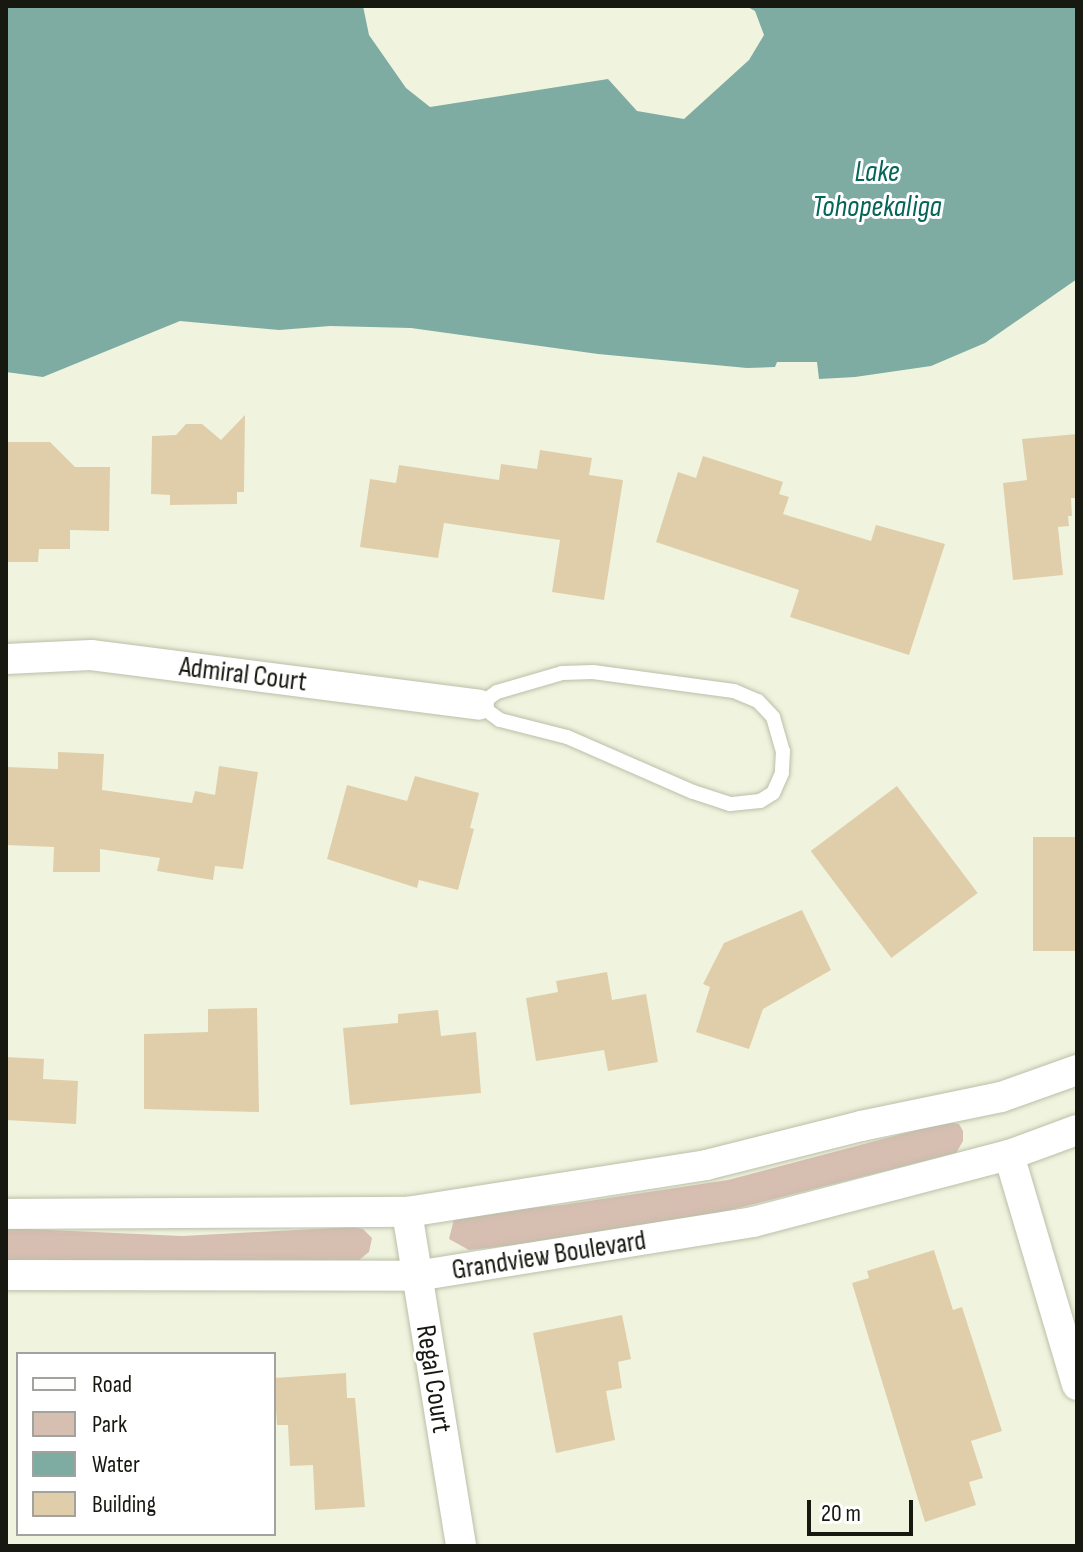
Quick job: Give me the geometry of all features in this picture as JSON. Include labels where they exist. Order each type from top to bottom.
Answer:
[{"type":"street","name":"Admiral Court","points":[[6,659],[91,655],[479,705]]},
{"type":"street","points":[[6,1214],[407,1212],[706,1165],[861,1126],[1001,1097],[1077,1070]]},
{"type":"street","name":"Grandview Boulevard","points":[[6,1275],[416,1276],[753,1222],[1009,1155],[1077,1130]]},
{"type":"street","points":[[1009,1155],[1077,1385]]},
{"type":"street","name":"Regal Court","points":[[407,1212],[461,1546]]},
{"type":"lane","points":[[593,672],[734,691],[758,701],[773,717],[783,751],[782,773],[773,793],[760,801],[730,804],[693,792],[567,737],[500,720],[479,705],[497,692],[562,673],[593,672]]},
{"type":"green space","points":[[947,1122],[959,1124],[963,1131],[963,1141],[956,1153],[711,1215],[549,1241],[469,1250],[449,1239],[454,1219],[467,1214],[562,1205],[728,1180]]},
{"type":"green space","points":[[6,1228],[182,1236],[363,1229],[372,1238],[369,1252],[359,1260],[6,1261]]},
{"type":"water","name":"Lake Tohopekaliga","points":[[6,6],[363,6],[369,35],[406,88],[430,107],[608,79],[637,111],[684,119],[749,60],[764,35],[755,11],[746,6],[1077,6],[1077,279],[985,343],[931,366],[855,377],[819,379],[817,362],[777,362],[775,367],[747,368],[598,354],[411,328],[330,326],[279,330],[180,321],[43,377],[6,372]]},
{"type":"building","points":[[245,415],[244,492],[237,492],[237,504],[170,505],[170,495],[151,494],[152,436],[176,435],[186,424],[202,424],[221,440]]},
{"type":"building","points":[[1077,434],[1077,498],[1071,498],[1069,526],[1058,527],[1063,575],[1013,580],[1003,483],[1027,480],[1022,439]]},
{"type":"building","points":[[6,442],[50,442],[75,467],[110,467],[109,531],[70,530],[70,549],[39,549],[38,562],[6,562]]},
{"type":"building","points":[[540,450],[592,458],[589,475],[623,480],[604,600],[552,592],[560,540],[444,523],[438,558],[360,547],[370,479],[396,483],[399,465],[499,480],[501,464],[537,469]]},
{"type":"building","points":[[703,456],[783,482],[779,494],[789,497],[783,514],[871,541],[876,525],[945,544],[909,655],[790,617],[799,590],[656,542],[678,472],[696,478]]},
{"type":"building","points":[[58,752],[104,754],[102,790],[192,803],[195,791],[215,795],[219,766],[258,772],[243,869],[215,866],[213,880],[157,871],[160,858],[100,849],[100,872],[53,872],[54,847],[6,845],[6,767],[58,769]]},
{"type":"building","points":[[415,776],[479,793],[470,828],[474,829],[458,890],[419,880],[417,888],[327,859],[347,785],[407,801]]},
{"type":"building","points":[[897,786],[978,893],[891,958],[811,851]]},
{"type":"building","points":[[1033,837],[1077,837],[1077,951],[1033,951]]},
{"type":"building","points":[[802,910],[831,970],[763,1009],[749,1049],[696,1032],[710,987],[703,984],[724,943]]},
{"type":"building","points":[[607,972],[612,1000],[646,994],[658,1062],[608,1071],[604,1050],[536,1061],[526,998],[558,992],[556,981]]},
{"type":"building","points":[[257,1008],[259,1112],[144,1109],[144,1034],[208,1032],[208,1009]]},
{"type":"building","points":[[438,1010],[441,1036],[476,1032],[481,1093],[350,1105],[343,1028],[398,1023],[398,1014]]},
{"type":"building","points":[[6,1057],[44,1059],[43,1079],[78,1081],[76,1124],[6,1120]]},
{"type":"building","points":[[934,1250],[953,1310],[962,1307],[1002,1431],[971,1441],[983,1478],[969,1482],[976,1505],[925,1522],[852,1283],[869,1278],[867,1271]]},
{"type":"building","points":[[622,1315],[631,1359],[618,1362],[622,1388],[606,1391],[615,1440],[556,1453],[533,1333]]},
{"type":"building","points":[[346,1373],[347,1398],[355,1398],[365,1507],[315,1510],[313,1465],[290,1466],[288,1425],[277,1425],[276,1378]]}]
